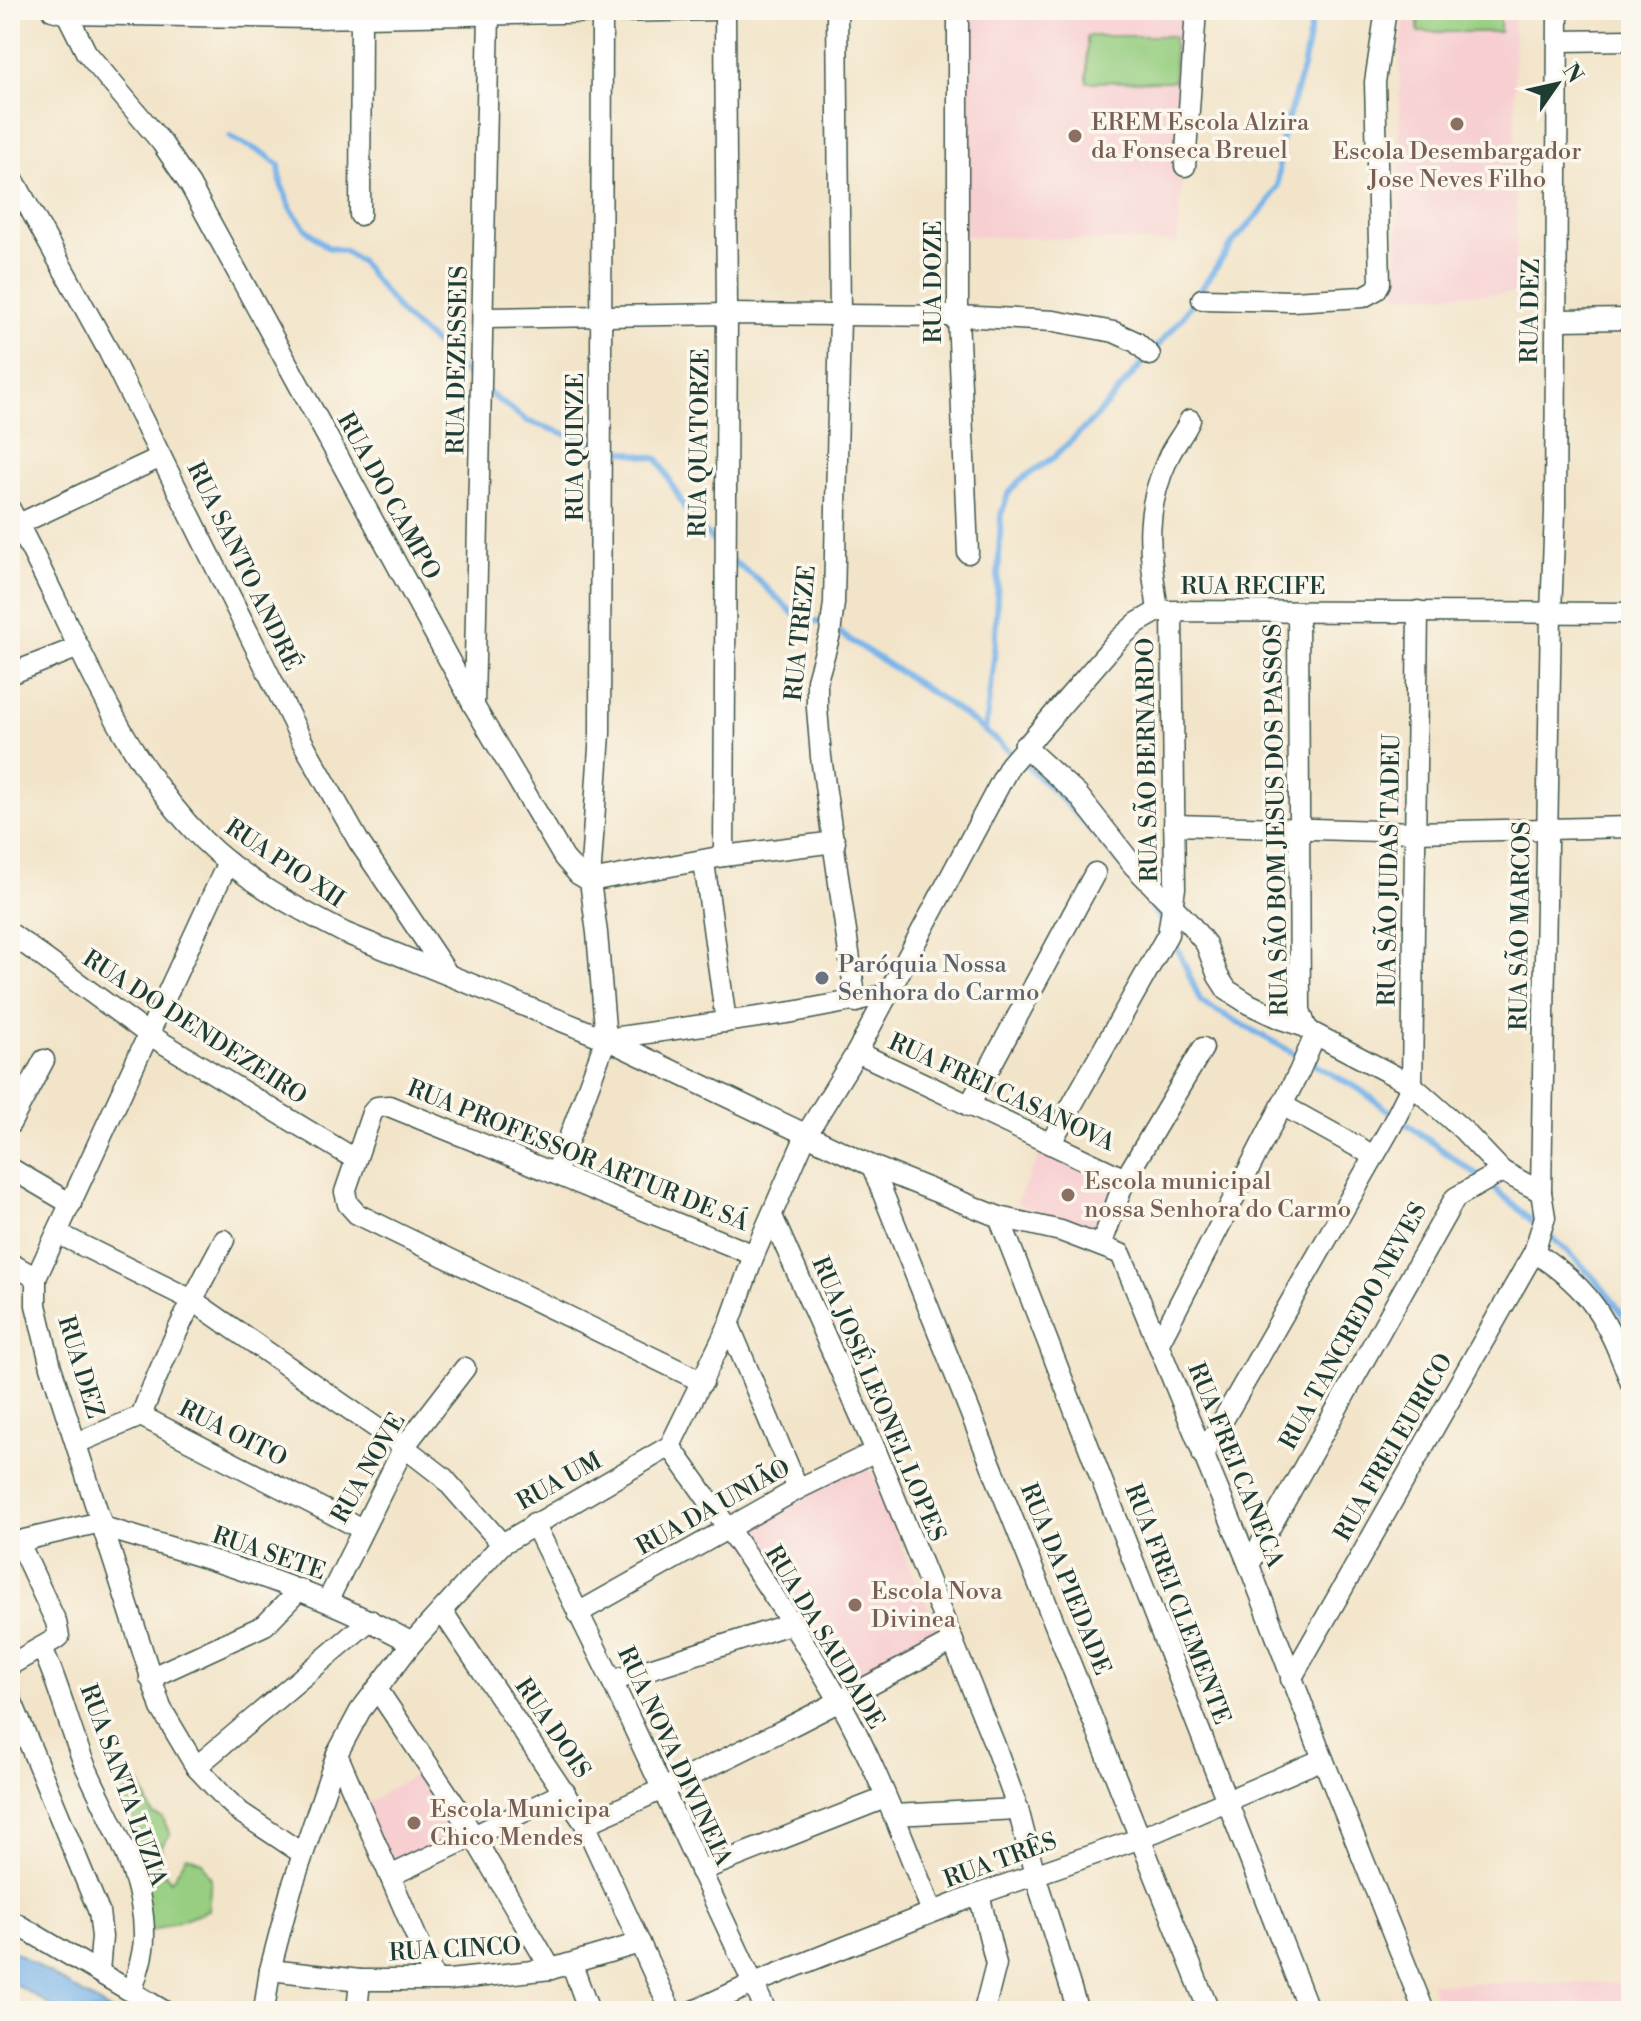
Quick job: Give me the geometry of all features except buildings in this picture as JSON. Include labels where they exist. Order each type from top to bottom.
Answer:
[{"type":"street","points":[[60,12],[361,17],[713,10]]},
{"type":"street","name":"RUA QUATORZE","points":[[725,10],[727,314],[724,588],[714,859],[726,1022]]},
{"type":"street","name":"RUA TREZE","points":[[837,10],[840,315],[834,603],[830,634],[817,680],[817,708],[821,757],[856,1002]]},
{"type":"street","name":"RUA DOZE","points":[[958,10],[958,316],[968,553]]},
{"type":"street","points":[[1185,166],[1196,10]]},
{"type":"street","points":[[1202,299],[1292,301],[1363,297],[1376,290],[1380,283],[1375,82],[1386,10]]},
{"type":"street","name":"RUA DEZ","points":[[1551,613],[1555,513],[1558,10]]},
{"type":"street","name":"RUA DO CAMPO","points":[[60,12],[86,52],[162,143],[190,185],[474,706],[564,858],[578,874],[590,881]]},
{"type":"street","name":"RUA QUINZE","points":[[590,881],[600,733],[602,12]]},
{"type":"street","name":"RUA DEZESSEIS","points":[[474,706],[485,318],[489,14]]},
{"type":"street","points":[[360,215],[361,17]]},
{"type":"street","points":[[1558,41],[1631,40]]},
{"type":"street","name":"RUA SANTO ANDRÉ","points":[[10,173],[89,314],[302,741],[359,842],[447,973]]},
{"type":"street","points":[[485,318],[727,314],[958,316],[1054,321],[1094,326],[1136,342],[1150,355]]},
{"type":"street","points":[[1557,320],[1631,319]]},
{"type":"street","name":"RUA SÃO BERNARDO","points":[[1171,919],[1174,825],[1165,612],[1149,522],[1167,459],[1190,420]]},
{"type":"street","points":[[14,516],[161,457]]},
{"type":"street","name":"RUA PIO XII","points":[[14,516],[79,647],[147,772],[180,814],[228,862],[326,924],[606,1039],[807,1133]]},
{"type":"street","name":"RUA SÃO JUDAS TADEU","points":[[1203,1455],[1412,1085],[1418,611]]},
{"type":"street","name":"RUA RECIFE","points":[[889,994],[1018,754],[1117,641],[1137,623],[1165,612],[1631,613]]},
{"type":"street","name":"RUA SÃO BOM JESUS DOS PASSOS","points":[[1298,612],[1300,1010],[1311,1036]]},
{"type":"street","name":"RUA SÃO MARCOS","points":[[1537,1245],[1545,1217],[1541,1192],[1551,613]]},
{"type":"street","points":[[10,674],[79,647]]},
{"type":"street","points":[[1018,754],[1078,795],[1171,919],[1206,944],[1227,990],[1311,1036],[1412,1085],[1463,1130],[1499,1173],[1541,1192]]},
{"type":"street","points":[[1174,825],[1415,832],[1631,827]]},
{"type":"street","points":[[556,1173],[606,1039],[590,881],[835,842]]},
{"type":"street","name":"RUA DEZ","points":[[228,862],[36,1278],[35,1296],[41,1329],[161,1708],[196,1767],[240,1812],[303,1854]]},
{"type":"street","points":[[969,1106],[1095,873]]},
{"type":"street","points":[[1050,1144],[1171,919]]},
{"type":"street","name":"RUA DO DENDEZEIRO","points":[[10,933],[148,1034],[355,1159]]},
{"type":"street","points":[[606,1039],[856,1002],[889,994]]},
{"type":"street","points":[[670,1446],[729,1325],[754,1255],[807,1133],[889,994]]},
{"type":"street","points":[[1159,1343],[1299,1072],[1311,1036]]},
{"type":"street","points":[[1101,1246],[1125,1179],[1203,1048]]},
{"type":"street","name":"RUA FREI CASANOVA","points":[[857,1052],[1125,1179]]},
{"type":"street","points":[[10,1124],[44,1060]]},
{"type":"street","name":"RUA PROFESSOR ARTUR DE SÁ","points":[[703,1382],[357,1214],[348,1204],[345,1192],[372,1113],[377,1107],[385,1105],[754,1255]]},
{"type":"street","points":[[1282,1105],[1374,1156]]},
{"type":"street","name":"RUA FREI CANECA","points":[[807,1133],[872,1166],[999,1217],[1061,1231],[1121,1254],[1249,1565],[1291,1679],[1424,2011]]},
{"type":"street","name":"RUA DA PIEDADE","points":[[872,1166],[1209,2011]]},
{"type":"street","points":[[10,1168],[71,1204]]},
{"type":"street","name":"RUA TANCREDO NEVES","points":[[1249,1565],[1450,1205],[1455,1198],[1499,1173]]},
{"type":"street","name":"RUA JOSÉ LEONEL LOPES","points":[[772,1216],[876,1451],[1018,1809],[1035,1875],[1078,2011]]},
{"type":"street","name":"RUA FREI CLEMENTE","points":[[999,1217],[1309,2011]]},
{"type":"street","points":[[57,1233],[192,1300],[404,1447],[443,1477],[502,1544]]},
{"type":"street","points":[[141,1416],[157,1374],[224,1240]]},
{"type":"street","points":[[1537,1245],[1570,1276],[1597,1308],[1631,1383]]},
{"type":"street","name":"RUA FREI EURICO","points":[[1291,1679],[1537,1245]]},
{"type":"street","points":[[10,1263],[36,1278]]},
{"type":"street","points":[[729,1325],[798,1489]]},
{"type":"street","name":"RUA NOVE","points":[[328,1600],[404,1447],[465,1368]]},
{"type":"street","name":"RUA OITO","points":[[77,1443],[141,1416],[362,1529]]},
{"type":"street","name":"RUA UM","points":[[264,2011],[284,1913],[337,1754],[360,1711],[412,1643],[502,1544],[670,1446]]},
{"type":"street","name":"RUA DA SAUDADE","points":[[670,1446],[728,1528],[840,1702],[889,1806],[932,1912]]},
{"type":"street","name":"RUA DA UNIÃO","points":[[578,1613],[798,1489],[876,1451]]},
{"type":"street","name":"RUA NOVA DIVINEIA","points":[[534,1523],[612,1681],[766,2011]]},
{"type":"street","points":[[10,1665],[56,1641],[60,1632],[22,1544],[30,1536],[102,1524]]},
{"type":"street","name":"RUA SETE","points":[[102,1524],[300,1589],[370,1620],[412,1643]]},
{"type":"street","points":[[150,1678],[265,1625],[300,1589]]},
{"type":"street","name":"RUA DOIS","points":[[442,1611],[585,1824],[671,2011]]},
{"type":"street","points":[[196,1767],[370,1620]]},
{"type":"street","points":[[612,1681],[790,1624]]},
{"type":"street","points":[[585,1824],[662,1791],[840,1702],[953,1641]]},
{"type":"street","name":"RUA SANTA LUZIA","points":[[42,1648],[58,1681],[85,1765],[136,1882],[144,1935],[132,1991]]},
{"type":"street","points":[[377,1689],[589,2011]]},
{"type":"street","points":[[10,1697],[99,1912],[102,1937],[99,1971]]},
{"type":"street","points":[[337,1754],[435,1980]]},
{"type":"street","name":"RUA TRÊS","points":[[694,2011],[754,1983],[932,1912],[1141,1838],[1323,1759]]},
{"type":"street","points":[[390,1876],[565,1792]]},
{"type":"street","points":[[700,1871],[889,1806],[1018,1809]]},
{"type":"street","points":[[979,1894],[996,1964],[984,2011]]},
{"type":"street","points":[[10,1920],[164,2011]]},
{"type":"street","name":"RUA CINCO","points":[[270,1970],[360,1980],[435,1980],[562,1967],[640,1943]]},
{"type":"street","points":[[357,2011],[360,1980]]},
{"type":"shaded area","name":"Escola Desembargador Jose Neves Filho","points":[[1407,10],[1514,10],[1517,293],[1397,296],[1400,49]]},
{"type":"shaded area","name":"EREM Escola Alzira da Fonseca Breuel","points":[[969,16],[1195,17],[1177,242],[962,236]]},
{"type":"shaded area","name":"Escola municipal nossa Senhora do Carmo","points":[[1040,1154],[1119,1186],[1097,1240],[1016,1203]]},
{"type":"shaded area","name":"Escola Nova Divinea","points":[[867,1460],[911,1571],[943,1639],[840,1696],[736,1530]]},
{"type":"shaded area","name":"Escola Municipa Chico Mendes","points":[[426,1768],[443,1796],[438,1800],[445,1809],[450,1806],[469,1836],[393,1872],[360,1807]]},
{"type":"shaded area","points":[[1430,1983],[1631,1983],[1631,2011],[1441,2011]]},
{"type":"green space","points":[[1418,10],[1500,10],[1500,32],[1418,32]]},
{"type":"green space","points":[[1087,36],[1174,36],[1174,81],[1087,82]]},
{"type":"green space","points":[[140,1784],[153,1815],[163,1818],[170,1835],[162,1845],[159,1867],[171,1881],[187,1856],[202,1862],[211,1879],[208,1910],[149,1932],[130,1848],[140,1834],[122,1794]]},
{"type":"water","points":[[10,1949],[111,2011],[59,2011],[10,1981]]},
{"type":"waterway","points":[[985,731],[994,658],[1001,515],[1008,494],[1019,481],[1054,457],[1094,419],[1181,319],[1234,241],[1266,206],[1278,186],[1281,141],[1303,68],[1314,10]]},
{"type":"waterway","points":[[230,137],[265,154],[279,165],[281,184],[292,211],[306,229],[327,247],[345,251],[360,261],[404,317],[475,383]]},
{"type":"waterway","points":[[487,392],[527,421],[608,448],[658,459],[689,516],[721,549]]},
{"type":"waterway","points":[[731,560],[756,578],[797,617],[826,624]]},
{"type":"waterway","points":[[835,630],[950,705],[1036,774],[1105,845],[1163,923]]},
{"type":"waterway","points":[[1172,936],[1201,1002],[1359,1089],[1489,1184],[1537,1225]]},
{"type":"waterway","points":[[1546,1232],[1592,1276],[1631,1327]]},
{"type":"place","name":"Escola Desembargador Jose Neves Filho","points":[[1457,124]]},
{"type":"place","name":"EREM Escola Alzira da Fonseca Breuel","points":[[1075,136]]},
{"type":"place","name":"Paróquia Nossa Senhora do Carmo","points":[[822,978]]},
{"type":"place","name":"Escola municipal nossa Senhora do Carmo","points":[[1068,1195]]},
{"type":"place","name":"Escola Nova Divinea","points":[[855,1605]]},
{"type":"place","name":"Escola Municipa Chico Mendes","points":[[414,1823]]}]
